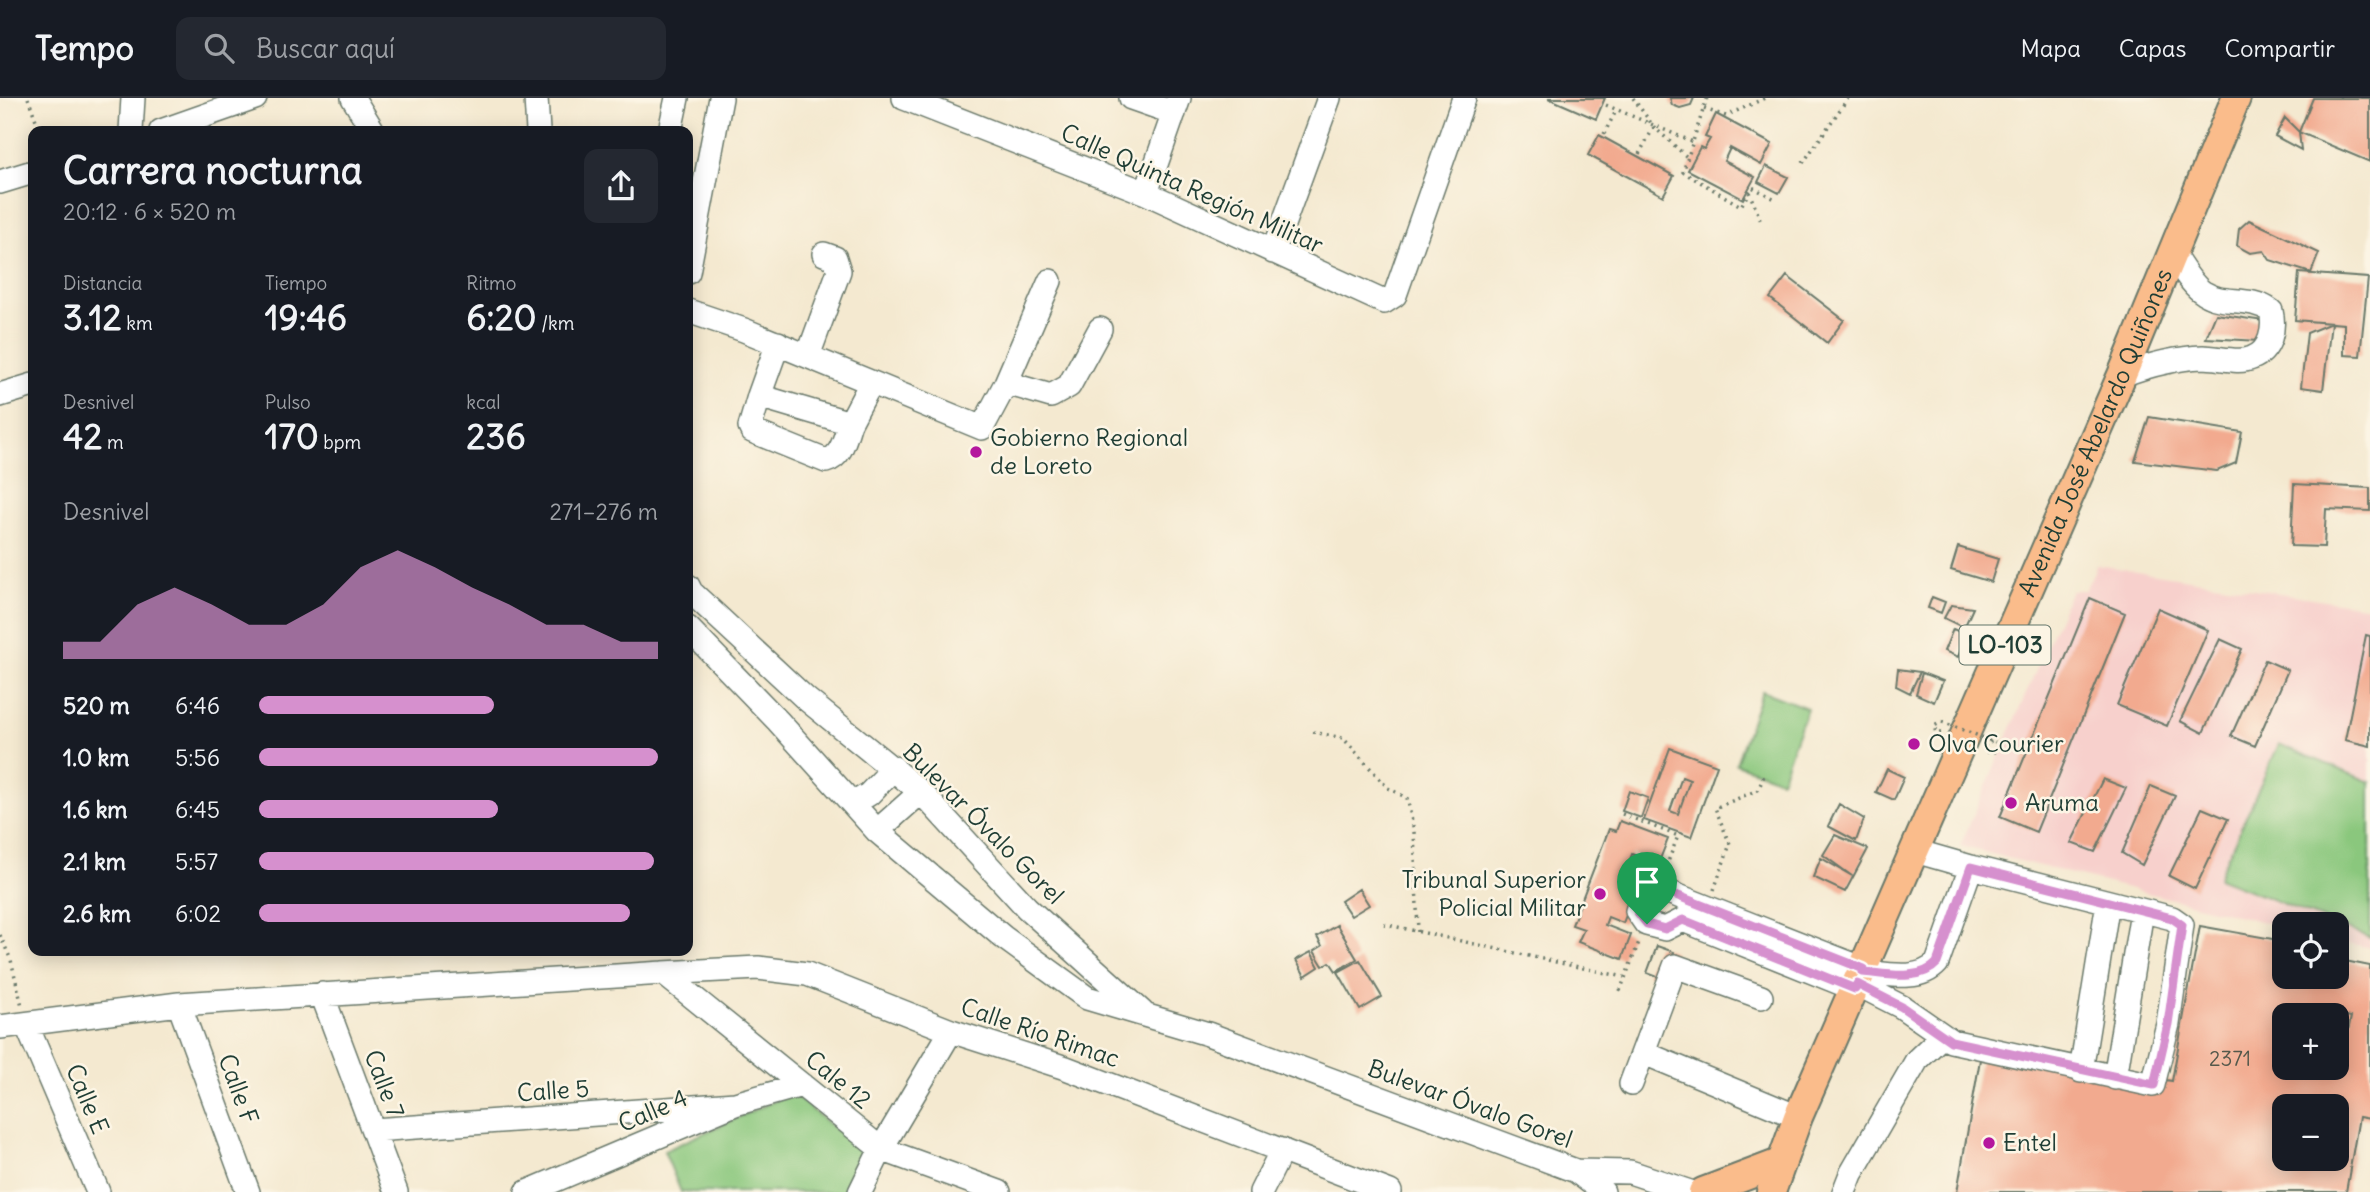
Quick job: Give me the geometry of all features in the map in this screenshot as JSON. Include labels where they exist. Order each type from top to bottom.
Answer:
[{"type":"main road","name":"Avenida José Abelardo Quiñones","points":[[1771,1192],[1798,1117],[2122,374],[2236,98]]},
{"type":"main road","points":[[1703,1192],[1782,1162]]},
{"type":"street","points":[[131,126],[133,98]]},
{"type":"street","points":[[353,98],[367,126]]},
{"type":"street","points":[[536,98],[538,126]]},
{"type":"street","points":[[671,126],[677,98]]},
{"type":"street","points":[[693,246],[721,98]]},
{"type":"street","name":"Calle Quinta Región Militar","points":[[904,98],[1146,193],[1379,301],[1389,301],[1395,295],[1464,98]]},
{"type":"street","points":[[1131,98],[1177,106],[1146,193]]},
{"type":"street","points":[[1273,253],[1329,98]]},
{"type":"street","points":[[174,126],[244,99]]},
{"type":"street","points":[[0,183],[28,174]]},
{"type":"street","points":[[808,356],[839,271],[835,258],[824,254]]},
{"type":"street","points":[[2122,374],[2159,361],[2204,357],[2250,360],[2262,353],[2270,338],[2274,323],[2271,311],[2259,302],[2209,297],[2200,292],[2173,255]]},
{"type":"street","points":[[693,313],[778,343],[982,428],[1006,383],[1050,281]]},
{"type":"street","points":[[1006,383],[1051,396],[1069,386],[1100,330]]},
{"type":"street","points":[[778,343],[750,427],[752,431],[826,461],[833,459],[840,450],[850,423],[871,383]]},
{"type":"street","points":[[0,395],[28,387]]},
{"type":"street","points":[[759,397],[850,423]]},
{"type":"street","name":"Bulevar Óvalo Gorel","points":[[693,594],[805,698],[921,792],[1027,908],[1147,1017]]},
{"type":"street","name":"Bulevar Óvalo Gorel","points":[[693,633],[877,831],[1003,937],[1087,998],[1208,1034],[1576,1171],[1603,1192]]},
{"type":"street","points":[[853,804],[869,794],[894,768]]},
{"type":"street","points":[[877,831],[921,792]]},
{"type":"street","points":[[1915,851],[2172,918],[2182,925],[2183,936],[2168,1024],[2154,1085],[2081,1071],[1942,1036],[1860,978],[1708,907],[1658,888],[1644,892],[1637,911],[1647,924],[1665,929],[1683,920],[1860,978],[1905,974],[1931,970],[1937,963],[1971,867]]},
{"type":"street","points":[[2081,1071],[2108,902]]},
{"type":"street","points":[[2115,1078],[2142,911]]},
{"type":"street","points":[[1631,1084],[1675,967],[1761,997]]},
{"type":"street","name":"Calle Río Rimac","points":[[0,1027],[27,1026],[179,1004],[758,968],[807,974],[951,1031],[1066,1068],[1390,1192]]},
{"type":"street","name":"Cale 12","points":[[663,973],[881,1149],[999,1192]]},
{"type":"street","name":"Calle 7","points":[[322,994],[396,1192]]},
{"type":"street","name":"Calle F","points":[[179,1004],[248,1192]]},
{"type":"street","name":"Calle E","points":[[27,1026],[98,1192]]},
{"type":"street","points":[[860,1192],[881,1149],[951,1031]]},
{"type":"street","points":[[1844,1192],[1851,1174],[1917,1060],[1942,1036]]},
{"type":"street","points":[[1644,1054],[1798,1117]]},
{"type":"street","name":"Calle 4","points":[[527,1192],[735,1104],[802,1085]]},
{"type":"street","name":"Calle 5","points":[[374,1130],[735,1104]]},
{"type":"street","points":[[1261,1192],[1282,1150]]},
{"type":"street","name":"Bulevar Óvalo Gorel","points":[[1576,1171],[1630,1172],[1690,1192]]},
{"type":"path","points":[[28,98],[38,126]]},
{"type":"path","points":[[1633,98],[1654,127],[1688,158]]},
{"type":"path","points":[[1707,98],[1683,172],[1741,206],[1752,187],[1777,200]]},
{"type":"path","points":[[1704,109],[1726,116],[1765,98]]},
{"type":"path","points":[[1803,163],[1848,98]]},
{"type":"path","points":[[1606,105],[1693,142]]},
{"type":"path","points":[[1604,134],[1616,110]]},
{"type":"path","points":[[1639,154],[1654,127]]},
{"type":"path","points":[[1749,192],[1761,221]]},
{"type":"path","points":[[1944,723],[1993,742]]},
{"type":"path","points":[[1313,732],[1343,738],[1388,788],[1407,798],[1414,831],[1418,932]]},
{"type":"path","points":[[1708,907],[1730,844],[1715,808],[1758,790],[1763,776]]},
{"type":"path","points":[[1622,814],[1678,835],[1658,888]]},
{"type":"path","points":[[1384,924],[1625,977]]},
{"type":"path","points":[[1620,991],[1647,924]]},
{"type":"path","points":[[0,935],[11,960],[27,1026]]},
{"type":"shaded area","points":[[2097,565],[2370,607],[2370,948],[2349,943],[2349,912],[2272,912],[2272,924],[1960,846],[2071,590],[2085,590]]},
{"type":"green space","points":[[1762,691],[1807,708],[1781,780],[1736,764]]},
{"type":"green space","points":[[2279,744],[2370,782],[2370,938],[2349,930],[2349,912],[2304,912],[2218,878]]},
{"type":"green space","points":[[792,1093],[865,1154],[843,1192],[681,1192],[664,1151]]},
{"type":"building","points":[[1548,98],[1605,98],[1596,119]]},
{"type":"building","points":[[1670,98],[1694,98],[1691,105],[1680,108],[1672,105]]},
{"type":"building","points":[[2313,98],[2370,98],[2370,162],[2299,132]]},
{"type":"building","points":[[1716,114],[1772,144],[1761,165],[1730,148],[1724,161],[1755,177],[1743,199],[1688,170],[1700,147],[1704,149],[1710,139],[1705,137]]},
{"type":"building","points":[[2285,118],[2299,132],[2301,150],[2275,136]]},
{"type":"building","points":[[1599,135],[1674,176],[1663,196],[1588,155]]},
{"type":"building","points":[[1766,166],[1788,177],[1779,193],[1758,182]]},
{"type":"building","points":[[2249,220],[2319,253],[2311,273],[2270,260],[2264,251],[2250,253],[2237,246],[2239,229]]},
{"type":"building","points":[[2299,273],[2368,278],[2360,356],[2344,355],[2344,324],[2295,320]]},
{"type":"building","points":[[1787,276],[1844,320],[1827,343],[1770,298]]},
{"type":"building","points":[[2216,314],[2264,321],[2260,341],[2206,338]]},
{"type":"building","points":[[2331,323],[2323,390],[2301,387],[2307,333]]},
{"type":"building","points":[[2149,417],[2242,432],[2236,463],[2217,471],[2135,461]]},
{"type":"building","points":[[2294,484],[2370,488],[2370,511],[2326,509],[2324,547],[2291,546]]},
{"type":"building","points":[[1958,547],[1998,559],[1991,582],[1951,570]]},
{"type":"building","points":[[1932,597],[1945,602],[1941,613],[1928,608]]},
{"type":"building","points":[[2090,598],[2125,613],[2036,832],[2000,817]]},
{"type":"building","points":[[1951,605],[1973,608],[1964,628],[1944,618]]},
{"type":"building","points":[[2158,608],[2208,630],[2167,726],[2117,705]]},
{"type":"building","points":[[1953,629],[1967,635],[1958,657],[1944,651]]},
{"type":"building","points":[[2366,635],[2370,636],[2370,746],[2345,740]]},
{"type":"building","points":[[2220,639],[2242,649],[2203,733],[2180,721]]},
{"type":"building","points":[[2265,660],[2288,670],[2255,746],[2231,736]]},
{"type":"building","points":[[1898,669],[1920,672],[1910,693],[1896,686]]},
{"type":"building","points":[[1922,673],[1943,681],[1934,702],[1916,694]]},
{"type":"building","points":[[1670,748],[1717,765],[1691,837],[1644,820]],"holes":[[[1682,777],[1690,780],[1678,814],[1670,811]]]},
{"type":"building","points":[[1887,769],[1904,777],[1894,800],[1876,792]]},
{"type":"building","points":[[2103,779],[2126,788],[2095,852],[2071,843]]},
{"type":"building","points":[[2151,786],[2175,796],[2142,865],[2122,853]]},
{"type":"building","points":[[1629,791],[1648,798],[1641,818],[1622,811]]},
{"type":"building","points":[[1839,804],[1864,819],[1856,841],[1828,826]]},
{"type":"building","points":[[2202,808],[2228,819],[2195,889],[2169,876]]},
{"type":"building","points":[[1620,821],[1668,839],[1658,864],[1632,854],[1630,860],[1645,865],[1623,923],[1608,917],[1605,925],[1631,935],[1622,959],[1578,942],[1584,929],[1572,925],[1609,829],[1616,831]]},
{"type":"building","points":[[1835,835],[1868,849],[1845,892],[1813,877],[1821,858],[1852,876],[1823,855]]},
{"type":"building","points":[[1359,889],[1369,905],[1351,916],[1341,901]]},
{"type":"building","points":[[1337,925],[1357,959],[1336,971],[1330,962],[1323,966],[1314,951],[1322,946],[1317,937]]},
{"type":"building","points":[[2200,926],[2272,939],[2272,989],[2349,989],[2349,962],[2370,966],[2370,1119],[2359,1117],[2346,1192],[1957,1192],[1982,1048],[2172,1081]]},
{"type":"building","points":[[1657,946],[1674,952],[1663,979],[1647,973]]},
{"type":"building","points":[[1311,952],[1319,967],[1305,976],[1296,960]]},
{"type":"building","points":[[1360,960],[1382,997],[1360,1010],[1338,972]]},
{"type":"place","name":"Gobierno Regional de Loreto","points":[[976,452]]},
{"type":"place","name":"Olva Courier","points":[[1914,744]]},
{"type":"place","name":"Aruma","points":[[2011,803]]},
{"type":"place","name":"Tribunal Superior Policial Militar","points":[[1600,894]]},
{"type":"place","name":"Entel","points":[[1989,1143]]},
{"type":"route","points":[[1971,867],[2172,918],[2182,925],[2183,936],[2154,1085],[1951,1041],[1902,1007],[1857,984],[1855,989],[1683,920],[1665,929],[1647,924],[1637,911],[1644,892],[1658,888],[1864,969],[1863,972],[1915,974],[1931,970],[1937,963],[1971,867]]}]
